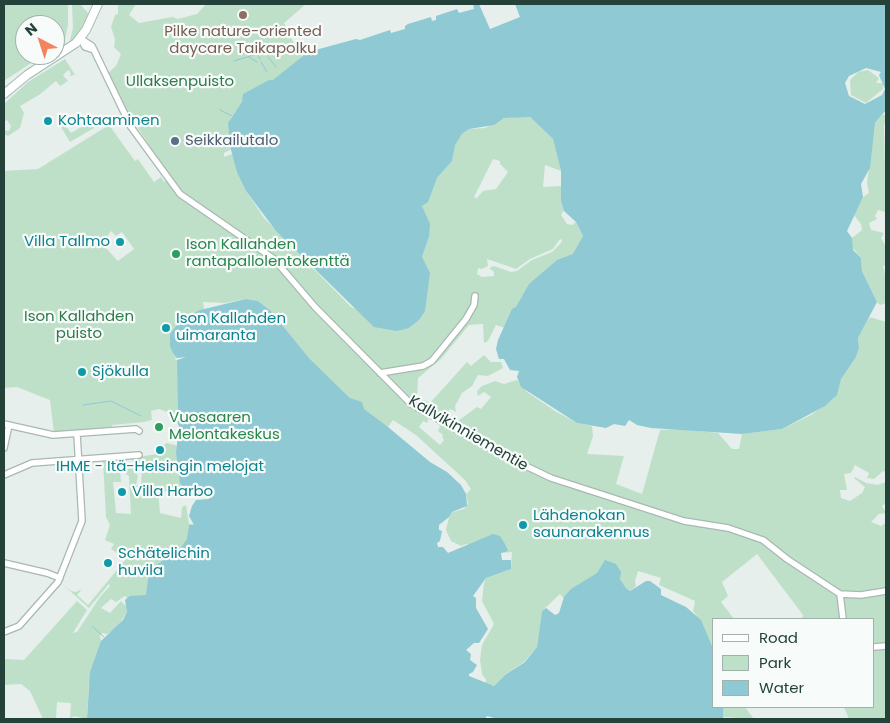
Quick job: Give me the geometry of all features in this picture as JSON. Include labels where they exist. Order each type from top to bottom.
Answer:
[{"type":"street","points":[[4,94],[20,80],[67,50],[80,38],[98,4]]},
{"type":"street","name":"Kallvikinniementie","points":[[80,38],[85,47],[94,50],[131,127],[180,194],[274,259],[316,307],[411,404],[532,470],[560,482],[684,521],[752,535],[763,540],[787,559],[840,594]]},
{"type":"street","points":[[380,373],[423,366],[432,361],[466,319],[474,305],[475,296]]},
{"type":"street","points":[[4,448],[6,424],[53,435],[136,429],[139,431]]},
{"type":"street","points":[[4,632],[19,626],[60,578],[83,517],[77,434]]},
{"type":"street","points":[[4,475],[32,463],[139,455]]},
{"type":"street","points":[[4,563],[60,578]]},
{"type":"street","points":[[843,618],[840,594],[861,595],[886,591]]},
{"type":"green space","points":[[4,4],[68,4],[68,25],[65,39],[65,15],[15,15],[15,65],[28,65],[4,81]]},
{"type":"green space","points":[[72,4],[80,4],[89,14],[81,31],[72,42],[70,40],[73,28]]},
{"type":"green space","points":[[118,4],[136,4],[129,15],[139,23],[172,17],[178,19],[197,14],[206,4],[306,4],[284,23],[294,44],[308,47],[308,52],[301,62],[273,80],[231,117],[234,148],[224,153],[224,157],[232,154],[246,191],[264,218],[351,307],[409,328],[419,320],[422,257],[429,237],[422,206],[437,178],[452,161],[454,145],[462,134],[469,129],[485,128],[504,118],[530,117],[553,139],[561,171],[545,165],[543,187],[561,186],[561,201],[564,210],[561,215],[567,224],[572,225],[576,222],[583,236],[577,255],[505,328],[496,325],[488,341],[484,343],[483,324],[469,325],[441,359],[418,378],[417,397],[430,403],[467,362],[471,366],[484,355],[491,362],[501,362],[503,368],[488,376],[478,375],[472,386],[462,393],[455,406],[456,412],[450,409],[446,415],[458,421],[477,407],[481,409],[491,397],[484,392],[478,396],[477,391],[482,386],[495,381],[504,384],[517,380],[527,392],[555,411],[577,423],[592,426],[593,436],[587,454],[624,456],[616,484],[642,494],[660,430],[680,429],[718,433],[732,449],[739,449],[742,434],[782,429],[811,415],[833,399],[842,376],[856,357],[859,348],[858,338],[870,317],[886,322],[886,472],[883,471],[874,479],[867,478],[869,473],[855,465],[851,473],[844,474],[847,490],[840,490],[841,498],[850,501],[862,493],[865,487],[855,477],[866,483],[878,485],[886,482],[886,503],[882,506],[886,513],[879,514],[871,522],[881,526],[886,523],[886,719],[849,719],[844,708],[875,708],[875,618],[802,618],[803,615],[757,554],[722,582],[728,596],[721,602],[733,618],[712,618],[712,665],[697,616],[693,611],[695,601],[659,585],[661,578],[638,571],[635,581],[636,586],[630,591],[620,579],[567,602],[560,594],[542,611],[537,647],[525,661],[505,675],[494,686],[485,684],[486,680],[482,674],[480,660],[482,645],[494,624],[482,601],[484,583],[486,578],[511,569],[512,552],[501,553],[466,544],[461,546],[451,541],[446,530],[450,513],[464,509],[468,503],[466,494],[471,489],[465,480],[416,435],[393,420],[388,427],[382,424],[350,398],[309,358],[271,311],[258,301],[246,299],[225,303],[203,302],[204,309],[180,321],[173,353],[177,358],[174,359],[177,360],[178,373],[178,408],[175,415],[159,409],[151,411],[152,420],[144,422],[112,425],[112,429],[54,433],[50,400],[17,387],[4,388],[4,171],[38,169],[109,125],[135,161],[138,159],[154,182],[161,177],[164,182],[171,178],[122,104],[108,73],[116,66],[121,54],[114,47],[115,39],[111,27],[115,15],[118,14]],"holes":[[[493,159],[500,161],[500,164],[508,172],[496,189],[483,191],[477,198],[474,197]],[[111,231],[116,236],[122,232],[134,249],[118,261],[102,244]],[[560,239],[562,240],[561,243],[552,252],[532,260],[517,271],[511,272],[494,266],[489,268],[494,272],[494,276],[482,277],[477,274],[478,268],[482,269],[488,266],[487,259],[516,269],[530,259],[553,249]],[[430,416],[440,426],[438,431],[443,435],[444,440],[440,445],[419,427],[423,421],[427,423]]]},
{"type":"green space","points":[[65,59],[75,75],[69,76],[71,74],[69,70],[67,71],[63,75],[68,81],[60,86],[56,81],[39,95],[20,106],[24,113],[20,128],[8,136],[4,134],[4,130],[9,131],[11,126],[7,120],[4,122],[5,103],[28,82],[55,65],[65,65]]},
{"type":"green space","points":[[868,70],[879,78],[876,83],[883,83],[883,89],[866,103],[851,95],[850,80],[858,72]]},
{"type":"green space","points":[[883,114],[886,116],[884,126],[886,212],[878,210],[875,216],[877,219],[869,223],[871,230],[884,233],[881,238],[886,247],[886,265],[883,266],[886,279],[886,303],[880,305],[862,271],[861,258],[851,246],[852,238],[862,230],[861,224],[854,215],[863,197],[869,193],[867,183],[875,123]]},
{"type":"green space","points":[[90,122],[94,128],[70,142],[61,127],[65,125],[71,133]]},
{"type":"green space","points":[[167,443],[178,446],[209,495],[182,496],[158,490],[160,513],[181,518],[182,507],[186,505],[189,524],[206,524],[142,613],[125,596],[116,602],[111,599],[101,608],[110,613],[121,601],[126,606],[127,612],[116,629],[107,634],[102,633],[100,636],[101,641],[107,645],[89,684],[87,719],[74,716],[70,719],[71,703],[57,702],[56,719],[43,719],[30,691],[21,684],[4,685],[4,659],[24,660],[77,601],[87,610],[73,633],[77,632],[100,597],[110,586],[109,584],[89,608],[61,583],[71,591],[76,592],[82,589],[77,595],[88,605],[126,559],[111,549],[114,544],[105,540],[110,525],[106,517],[103,460],[112,459],[120,471],[121,482],[113,482],[116,513],[131,514],[129,476],[122,471],[116,459],[126,458],[128,466],[133,467],[138,476],[136,485],[141,487],[142,464],[135,464],[131,458],[164,453],[164,445]]},
{"type":"green space","points":[[712,689],[712,708],[746,708],[754,719],[724,717],[723,719],[701,698]]},
{"type":"water","points":[[473,4],[479,4],[490,29],[520,17],[515,4],[886,4],[886,110],[875,123],[870,168],[861,184],[863,197],[847,231],[852,238],[853,250],[861,258],[862,271],[877,302],[858,338],[859,348],[856,357],[841,379],[837,395],[825,406],[782,429],[742,434],[651,428],[637,425],[629,420],[625,426],[614,424],[606,428],[577,423],[521,387],[517,377],[519,371],[510,370],[504,359],[499,359],[496,349],[498,340],[512,309],[516,307],[529,284],[557,260],[573,254],[583,236],[576,222],[564,211],[561,201],[561,171],[553,139],[530,117],[504,118],[494,125],[469,129],[462,134],[455,145],[452,161],[437,178],[428,202],[422,206],[430,224],[429,237],[422,257],[430,273],[425,311],[419,320],[409,328],[397,331],[374,327],[276,231],[246,191],[237,172],[231,150],[228,123],[242,102],[243,94],[269,80],[273,80],[308,52],[356,39],[360,40],[390,30],[391,33],[405,29],[405,26],[408,24],[431,17],[432,21],[436,20],[436,16],[457,9],[459,13],[474,9]],"holes":[[[866,68],[881,72],[879,75],[885,89],[882,95],[865,104],[849,96],[845,83],[849,76]]]},
{"type":"water","points":[[246,299],[258,301],[271,311],[309,358],[350,398],[362,402],[364,409],[430,462],[447,472],[461,485],[466,494],[467,506],[452,512],[439,525],[439,530],[442,531],[440,541],[437,543],[438,547],[443,547],[448,553],[493,534],[500,536],[508,551],[501,553],[502,560],[511,560],[511,569],[486,578],[473,596],[476,598],[476,608],[488,629],[479,643],[474,643],[466,650],[471,654],[470,660],[477,665],[469,676],[494,686],[505,675],[525,662],[537,647],[542,611],[546,608],[555,615],[559,613],[564,597],[571,589],[597,573],[605,560],[616,564],[621,572],[620,579],[630,591],[646,581],[650,581],[661,589],[661,595],[686,607],[701,620],[712,646],[712,708],[723,708],[723,719],[498,719],[487,716],[485,719],[87,719],[90,672],[101,641],[123,620],[127,612],[125,600],[130,596],[146,595],[148,579],[154,566],[178,552],[187,539],[189,525],[194,525],[189,516],[196,500],[209,499],[209,495],[191,496],[180,483],[176,453],[179,427],[175,415],[178,408],[177,360],[186,357],[177,358],[170,346],[170,334],[180,321],[200,310]]},
{"type":"waterway","points":[[240,55],[256,50],[260,59]]},
{"type":"waterway","points":[[234,61],[257,54]]},
{"type":"waterway","points":[[249,57],[257,62]]},
{"type":"waterway","points":[[268,57],[276,67]]},
{"type":"waterway","points":[[261,62],[267,72]]},
{"type":"waterway","points":[[220,110],[232,116]]},
{"type":"waterway","points":[[83,405],[111,401],[141,416]]},
{"type":"waterway","points":[[92,626],[104,637]]},
{"type":"place","name":"Pilke nature-oriented daycare Taikapolku","points":[[243,15]]},
{"type":"place","name":"Kohtaaminen","points":[[48,121]]},
{"type":"place","name":"Seikkailutalo","points":[[175,141]]},
{"type":"place","name":"Villa Tallmo","points":[[120,242]]},
{"type":"place","name":"Ison Kallahden rantapallolentokenttä","points":[[176,254]]},
{"type":"place","name":"Ison Kallahden uimaranta","points":[[166,328]]},
{"type":"place","name":"Sjökulla","points":[[82,372]]},
{"type":"place","name":"Vuosaaren Melontakeskus","points":[[159,427]]},
{"type":"place","name":"IHME - Itä-Helsingin melojat","points":[[160,450]]},
{"type":"place","name":"Villa Harbo","points":[[122,492]]},
{"type":"place","name":"Lähdenokan saunarakennus","points":[[523,525]]},
{"type":"place","name":"Schätelichin huvila","points":[[108,563]]},
{"type":"park label","name":"Ullaksenpuisto","points":[[180,82]]},
{"type":"park label","name":"Ison Kallahden puisto","points":[[79,326]]}]
